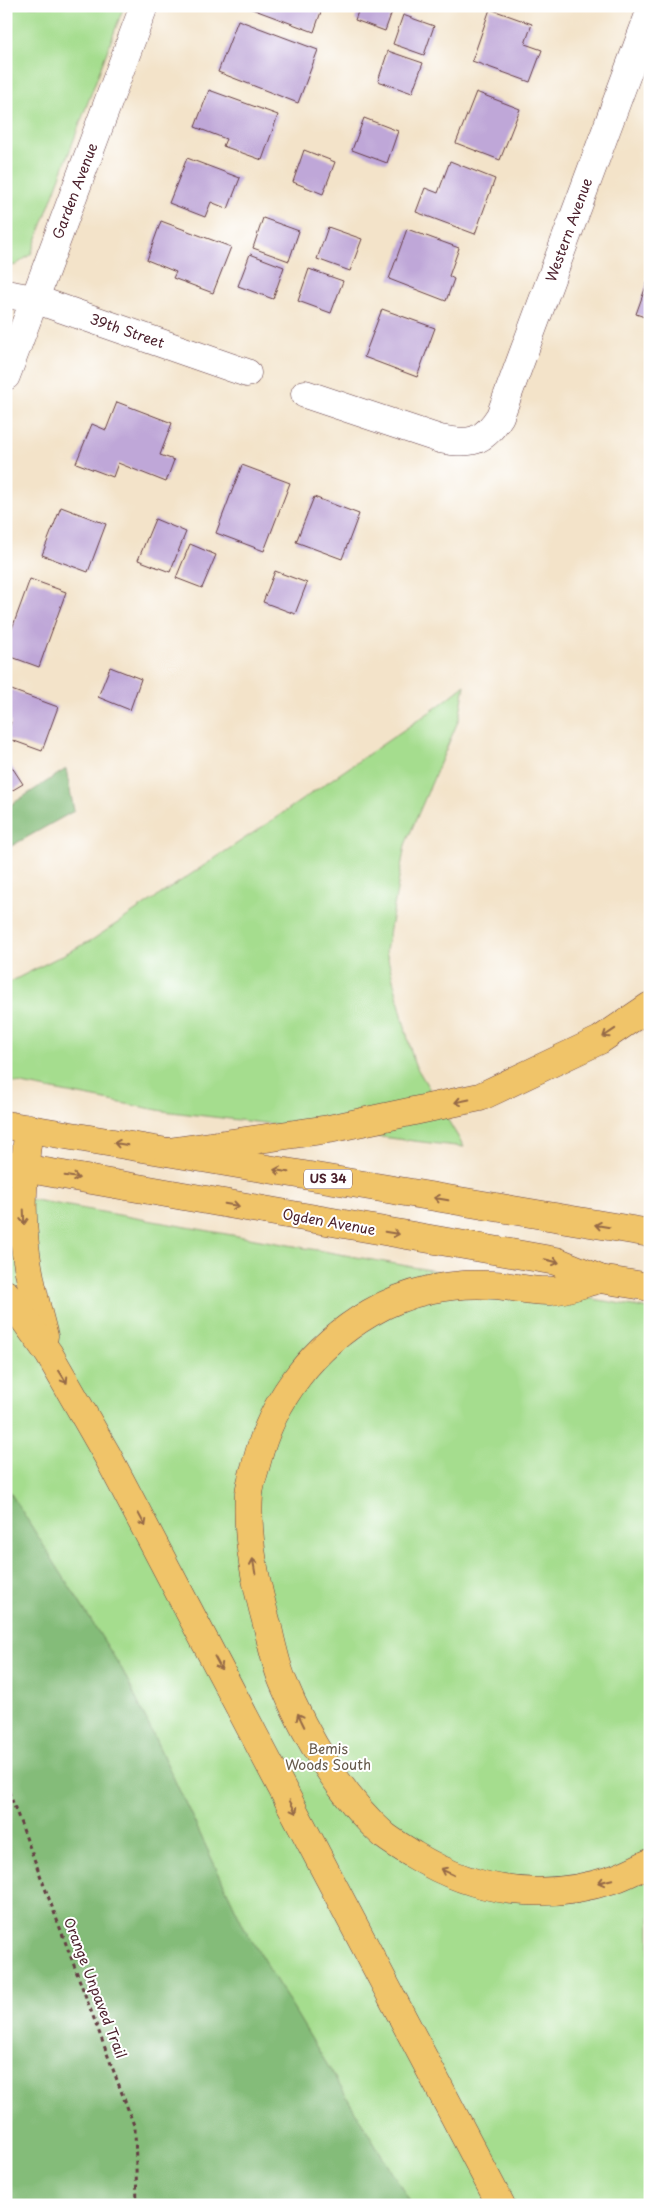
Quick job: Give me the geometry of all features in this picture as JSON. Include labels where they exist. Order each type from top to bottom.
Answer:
[{"type":"main road","points":[[168,1152],[329,1128],[480,1097],[600,1040],[650,1006]]},
{"type":"main road","points":[[17,1126],[15,1167],[25,1247],[33,1296],[49,1354]]},
{"type":"main road","name":"US 34","points":[[17,1126],[650,1233]]},
{"type":"main road","name":"Ogden Avenue","points":[[15,1167],[556,1262],[600,1279],[650,1287]]},
{"type":"main road","points":[[600,1279],[551,1291],[491,1285],[448,1286],[409,1294],[373,1311],[341,1331],[306,1364],[284,1396],[262,1440],[249,1493],[251,1548],[260,1598],[282,1680],[314,1745],[352,1800],[386,1837],[427,1863],[468,1882],[519,1892],[568,1890],[615,1879],[650,1863]]},
{"type":"main road","points":[[6,1294],[70,1387],[152,1537],[501,2205]]},
{"type":"street","name":"Garden Avenue","points":[[6,376],[144,6]]},
{"type":"street","name":"Western Avenue","points":[[304,394],[440,439],[459,442],[477,441],[490,431],[500,416],[650,12]]},
{"type":"street","name":"39th Street","points":[[6,294],[34,299],[247,373]]},
{"type":"path","name":"Orange Unpaved Trail","points":[[6,1784],[135,2128],[137,2205]]},
{"type":"green space","points":[[6,6],[124,6],[31,254],[16,265],[6,267]]},
{"type":"green space","points":[[465,685],[459,719],[405,845],[386,951],[414,1063],[464,1147],[163,1111],[6,1081],[6,984],[92,940],[274,819],[437,707]]},
{"type":"green space","points":[[66,769],[74,811],[6,849],[6,808]]},
{"type":"green space","name":"Bemis Woods South","points":[[6,1195],[650,1309],[650,2205],[6,2205]]},
{"type":"green space","points":[[6,1486],[123,1671],[245,1929],[412,2205],[6,2205]]},
{"type":"building","points":[[244,6],[323,6],[314,32]]},
{"type":"building","points":[[360,6],[394,6],[385,31],[355,20]]},
{"type":"building","points":[[490,9],[532,24],[525,44],[542,50],[530,82],[472,61]]},
{"type":"building","points":[[403,15],[434,26],[424,55],[393,44]]},
{"type":"building","points":[[238,20],[318,50],[298,103],[218,72]]},
{"type":"building","points":[[388,51],[423,63],[412,93],[378,81]]},
{"type":"building","points":[[209,90],[278,115],[262,160],[223,146],[226,139],[195,127]]},
{"type":"building","points":[[476,92],[520,109],[500,160],[456,143]]},
{"type":"building","points":[[364,118],[398,131],[387,163],[352,150]]},
{"type":"building","points":[[304,150],[335,162],[323,194],[293,182]]},
{"type":"building","points":[[187,158],[240,178],[228,209],[211,202],[205,217],[169,203]]},
{"type":"building","points":[[450,161],[495,179],[475,234],[416,212],[425,188],[438,193]]},
{"type":"building","points":[[263,218],[299,231],[289,261],[253,248]]},
{"type":"building","points":[[161,221],[231,247],[213,293],[173,278],[176,272],[147,260]]},
{"type":"building","points":[[328,227],[362,239],[350,271],[317,259]]},
{"type":"building","points":[[407,229],[459,248],[449,276],[454,279],[446,301],[389,279]]},
{"type":"building","points":[[250,254],[284,267],[273,299],[238,286]]},
{"type":"building","points":[[309,269],[343,281],[331,313],[298,301]]},
{"type":"building","points":[[650,275],[650,319],[636,314]]},
{"type":"building","points":[[382,309],[435,328],[417,377],[364,357]]},
{"type":"building","points":[[117,402],[172,423],[160,455],[174,460],[166,482],[118,463],[113,477],[76,463],[92,424],[106,430]]},
{"type":"building","points":[[242,465],[290,483],[264,551],[216,533]]},
{"type":"building","points":[[314,497],[359,514],[342,559],[296,542]]},
{"type":"building","points":[[61,507],[106,524],[88,572],[42,555]]},
{"type":"building","points":[[155,519],[186,532],[170,572],[138,560]]},
{"type":"building","points":[[190,544],[216,555],[202,588],[176,578]]},
{"type":"building","points":[[275,571],[307,583],[295,614],[263,602]]},
{"type":"building","points":[[30,579],[66,592],[39,667],[6,655],[6,645]]},
{"type":"building","points":[[110,667],[141,679],[130,710],[98,697]]},
{"type":"building","points":[[6,688],[58,707],[42,751],[6,738],[11,722],[6,721]]},
{"type":"building","points":[[6,758],[23,784],[6,794]]}]
